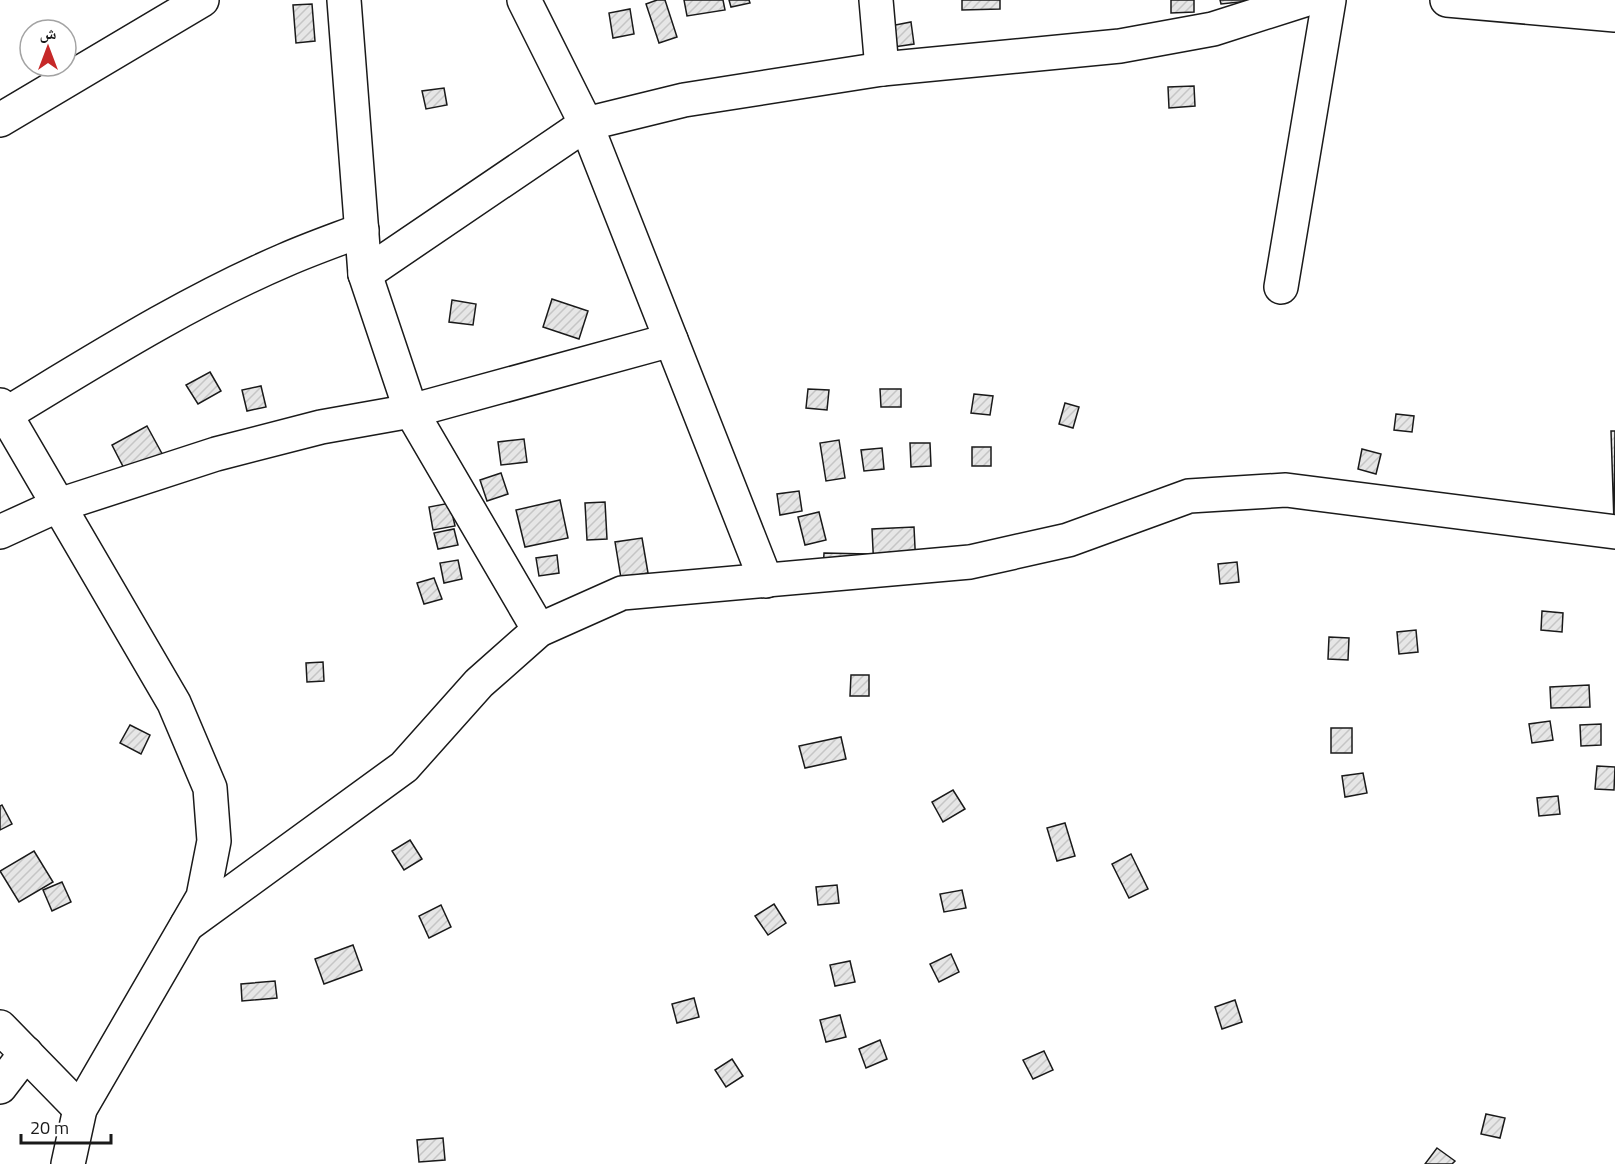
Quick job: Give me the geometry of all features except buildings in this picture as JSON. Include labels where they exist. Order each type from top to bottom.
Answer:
[{"type":"street","points":[[0,120],[202,0]]},
{"type":"street","points":[[344,0],[365,274],[411,411],[539,630]]},
{"type":"street","points":[[876,0],[882,69]]},
{"type":"street","points":[[365,274],[586,124],[684,100],[882,69],[1120,45],[1213,29],[1304,0]]},
{"type":"street","points":[[1281,287],[1329,0]]},
{"type":"street","points":[[1447,0],[1615,15]]},
{"type":"street","points":[[530,1],[586,124],[766,580]]},
{"type":"street","points":[[68,1164],[80,1109],[203,897],[214,841],[210,788],[174,703],[3,410],[138,334],[206,299],[285,260],[362,230]]},
{"type":"street","points":[[0,531],[59,505],[227,452],[321,427],[411,411],[671,340]]},
{"type":"street","points":[[187,925],[404,767],[479,683],[539,630],[622,593],[970,562],[1068,540],[1189,496],[1276,490],[1615,532]]},
{"type":"street","points":[[0,1027],[80,1109]]},
{"type":"street","points":[[0,1087],[26,1053]]}]
